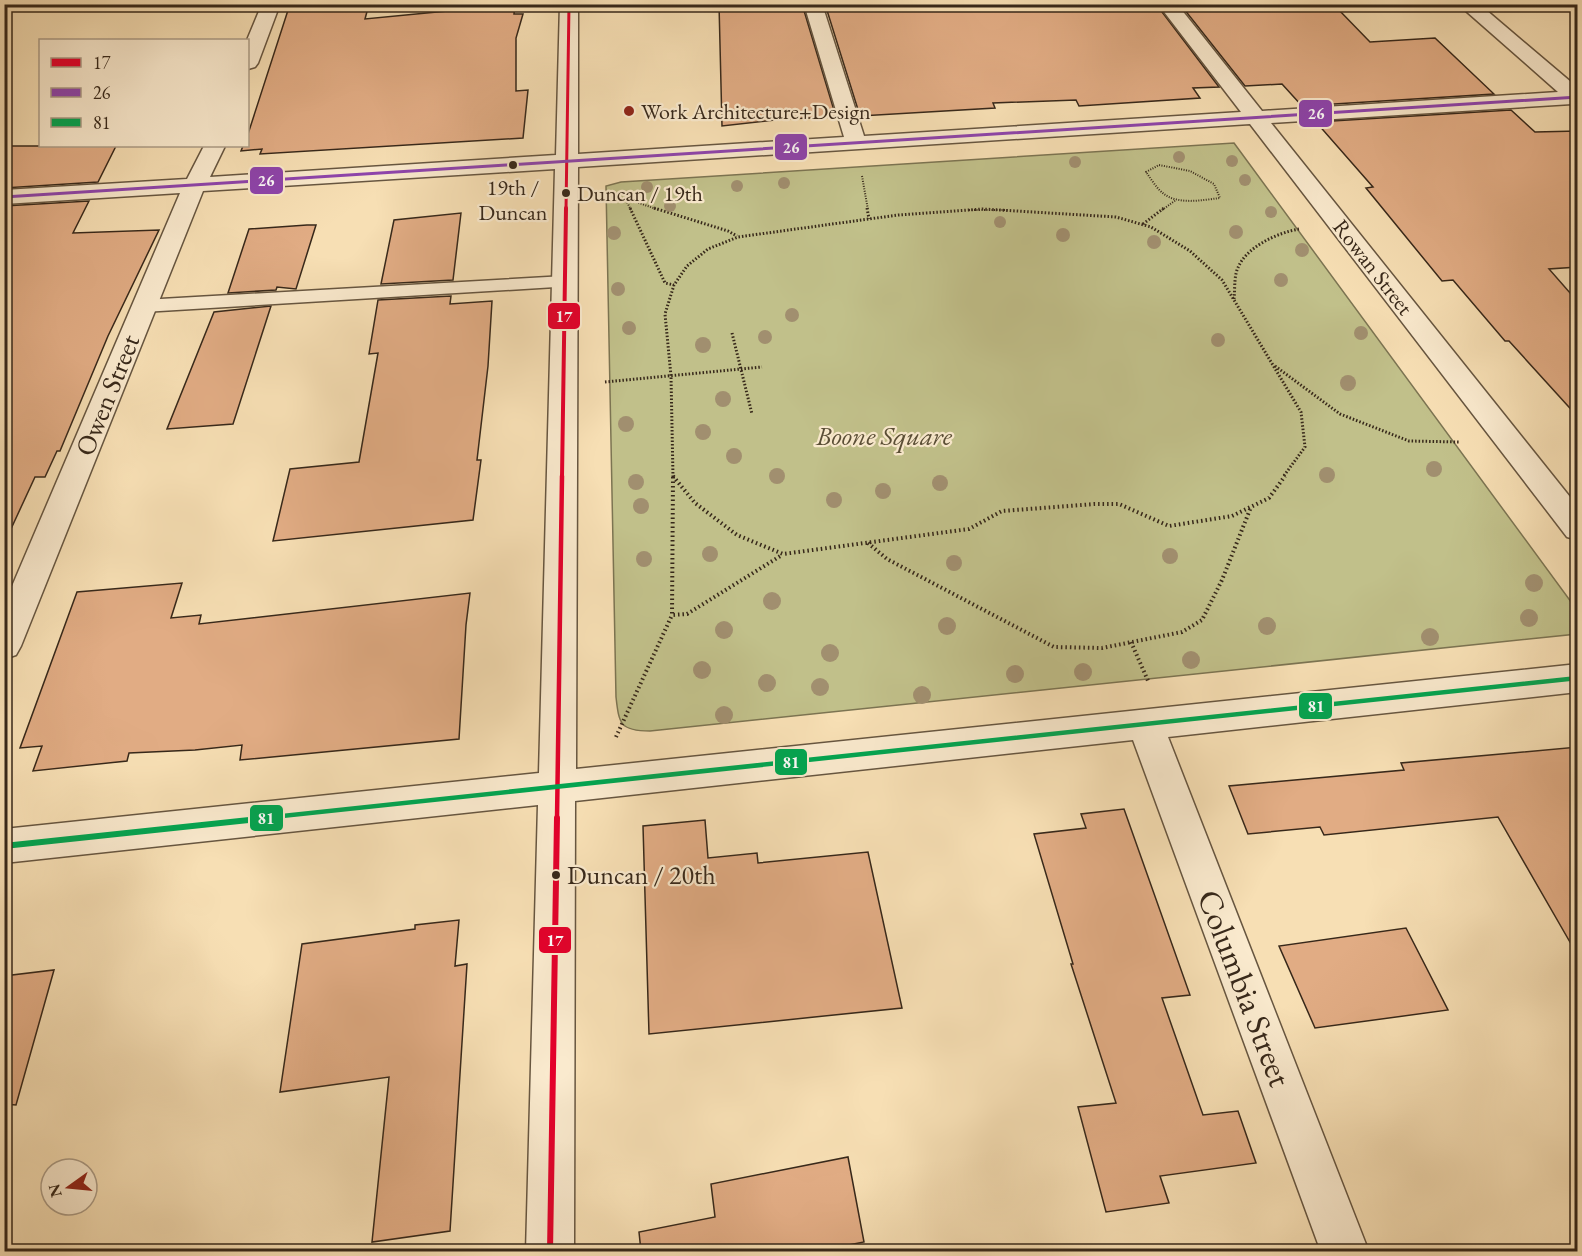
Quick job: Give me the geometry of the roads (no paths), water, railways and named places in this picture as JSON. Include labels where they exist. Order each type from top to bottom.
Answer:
[{"type":"street","points":[[249,60],[271,4]]},
{"type":"street","points":[[550,1251],[570,4]]},
{"type":"street","points":[[813,4],[856,143]]},
{"type":"street","name":"Rowan Street","points":[[1167,4],[1578,529]]},
{"type":"street","points":[[1467,4],[1577,98]]},
{"type":"street","points":[[4,197],[1577,98]]},
{"type":"street","name":"Owen Street","points":[[4,646],[143,306],[194,186],[214,147]]},
{"type":"street","points":[[4,846],[558,786],[1148,705],[1578,678]]},
{"type":"street","name":"Columbia Street","points":[[1148,705],[1345,1251]]},
{"type":"lane","points":[[143,306],[565,282]]},
{"type":"place","name":"Work Architecture+Design","points":[[629,111]]},
{"type":"place","name":"19th / Duncan","points":[[513,165]]},
{"type":"place","name":"Duncan / 19th","points":[[566,193]]},
{"type":"place","name":"Duncan / 20th","points":[[556,875]]},
{"type":"park label","name":"Boone Square","points":[[884,435]]}]
